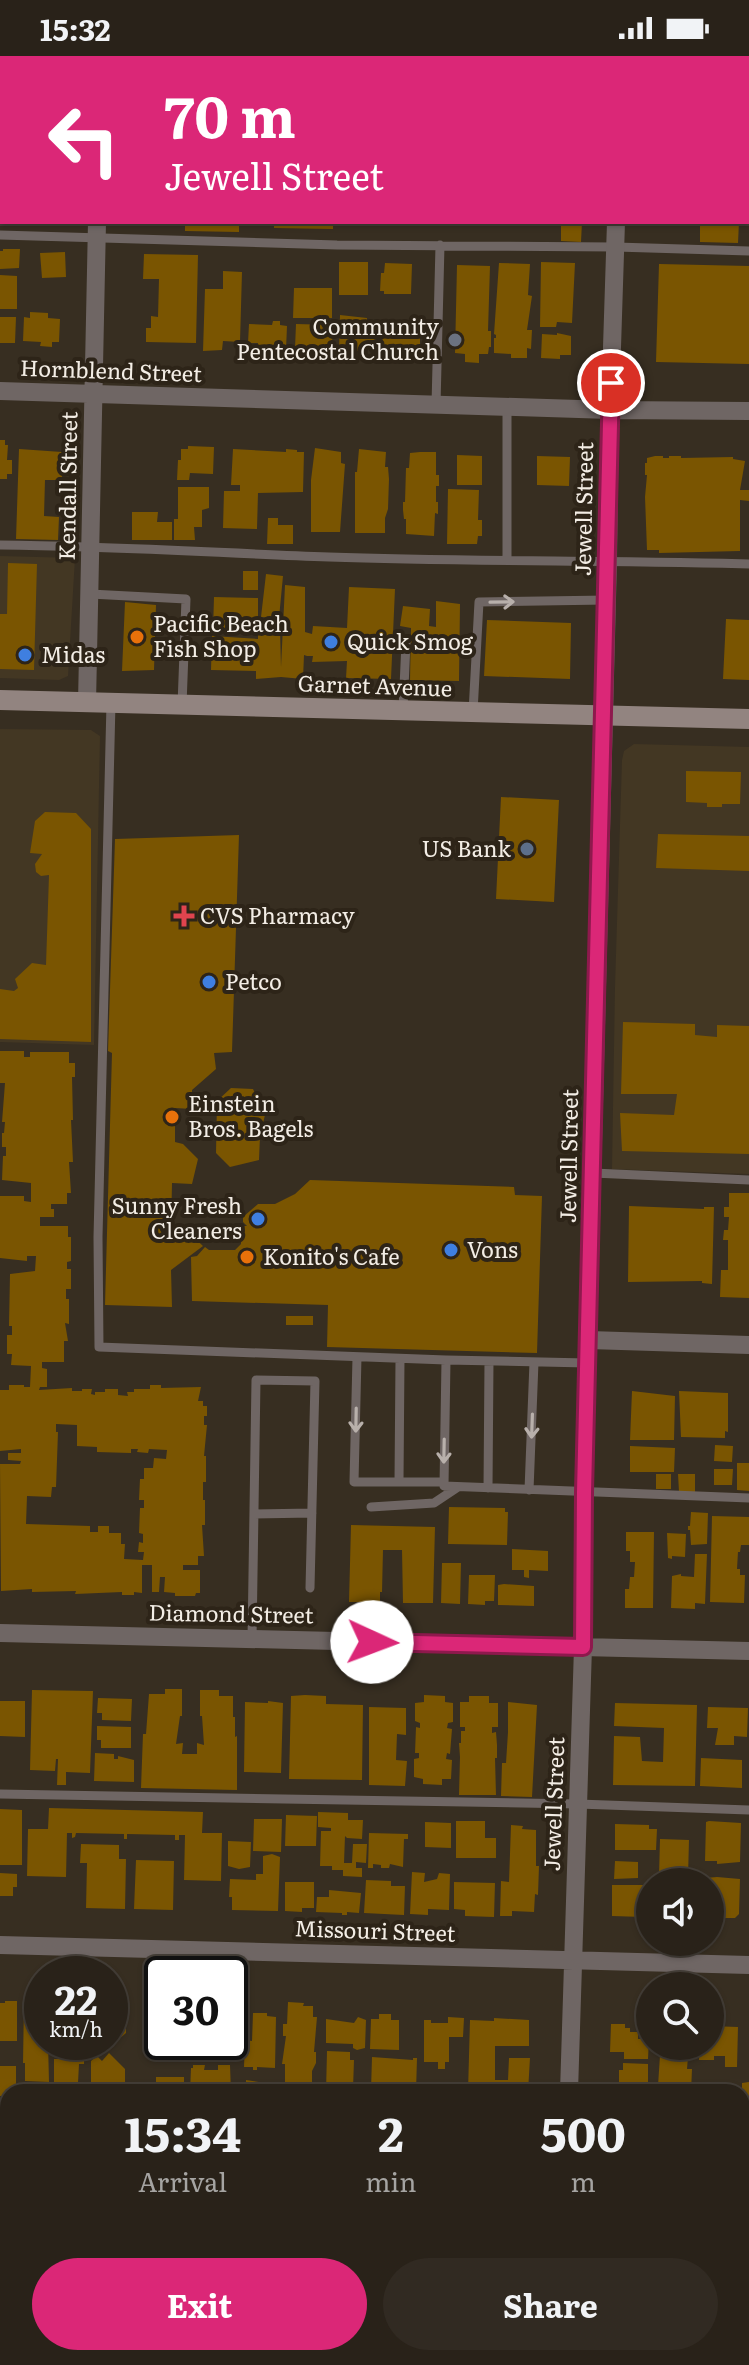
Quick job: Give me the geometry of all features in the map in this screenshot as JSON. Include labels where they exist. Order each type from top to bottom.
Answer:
[{"type":"main road","name":"Garnet Avenue","points":[[0,700],[749,719]]},
{"type":"street","name":"Jewell Street","points":[[569,2084],[583,1647],[584,1492],[616,224]]},
{"type":"street","name":"Kendall Street","points":[[87,703],[97,230]]},
{"type":"street","name":"Hornblend Street","points":[[0,391],[610,410],[749,411]]},
{"type":"street","points":[[589,1340],[749,1345]]},
{"type":"street","name":"Diamond Street","points":[[0,1633],[749,1651]]},
{"type":"street","name":"Missouri Street","points":[[0,1945],[749,1965]]},
{"type":"lane","points":[[0,235],[97,230],[440,245],[749,251]]},
{"type":"lane","points":[[436,405],[440,245]]},
{"type":"lane","points":[[507,407],[507,559]]},
{"type":"lane","points":[[0,545],[331,557],[749,564]]},
{"type":"lane","points":[[90,594],[186,599],[182,705]]},
{"type":"lane","points":[[473,712],[479,602],[607,600]]},
{"type":"lane","points":[[403,710],[406,642]]},
{"type":"lane","points":[[111,703],[98,1237],[99,1347],[588,1363]]},
{"type":"lane","points":[[593,1173],[749,1180]]},
{"type":"lane","points":[[357,1357],[354,1482],[399,1481],[458,1487],[749,1498]]},
{"type":"lane","points":[[399,1481],[400,1359]]},
{"type":"lane","points":[[444,1484],[446,1360]]},
{"type":"lane","points":[[488,1488],[489,1361]]},
{"type":"lane","points":[[529,1490],[534,1362]]},
{"type":"lane","points":[[252,1639],[256,1380],[315,1381],[310,1588]]},
{"type":"lane","points":[[371,1507],[434,1503],[458,1487]]},
{"type":"lane","points":[[254,1514],[312,1513]]},
{"type":"lane","points":[[0,1794],[749,1810]]},
{"type":"shaded area","points":[[0,556],[75,558],[68,676],[59,680],[0,678]]},
{"type":"shaded area","points":[[0,729],[91,730],[100,736],[94,1045],[0,1042]]},
{"type":"shaded area","points":[[634,744],[749,747],[749,1174],[612,1169],[622,760],[624,751]]},
{"type":"building","points":[[185,224],[239,224],[239,232],[185,231]]},
{"type":"building","points":[[274,224],[333,224],[333,229],[274,228]]},
{"type":"building","points":[[561,224],[582,224],[581,242],[561,241]]},
{"type":"building","points":[[700,224],[739,224],[738,243],[700,242]]},
{"type":"building","points":[[20,249],[19,268],[0,269],[0,251]]},
{"type":"building","points":[[65,252],[66,277],[42,278],[40,253]]},
{"type":"building","points":[[144,254],[198,255],[196,343],[146,342],[146,328],[151,328],[151,316],[158,317],[159,279],[143,279]]},
{"type":"building","points":[[339,262],[368,262],[368,295],[339,295]]},
{"type":"building","points":[[541,262],[575,263],[572,323],[557,322],[556,327],[540,327]]},
{"type":"building","points":[[385,263],[412,264],[411,294],[384,294],[380,291]]},
{"type":"building","points":[[499,263],[530,264],[528,295],[532,296],[527,330],[532,330],[527,358],[494,353]]},
{"type":"building","points":[[659,264],[749,266],[749,364],[656,362]]},
{"type":"building","points":[[457,265],[490,266],[488,331],[491,331],[491,347],[488,354],[479,354],[479,363],[465,362],[465,354],[455,353]]},
{"type":"building","points":[[223,271],[242,272],[240,342],[223,341],[222,350],[203,351],[205,289],[223,289]]},
{"type":"building","points":[[0,275],[17,276],[17,309],[0,309]]},
{"type":"building","points":[[294,288],[332,288],[332,318],[293,318]]},
{"type":"building","points":[[30,312],[48,313],[48,318],[60,319],[59,342],[52,342],[52,347],[40,346],[41,342],[23,341],[24,317],[30,318]]},
{"type":"building","points":[[340,315],[367,318],[367,327],[376,327],[376,346],[366,346],[366,351],[356,351],[356,354],[339,351]]},
{"type":"building","points":[[0,317],[16,317],[15,343],[0,343]]},
{"type":"building","points":[[273,321],[287,326],[286,350],[269,352],[269,349],[258,349],[258,343],[248,343],[249,324],[272,325]]},
{"type":"building","points":[[296,324],[333,325],[332,345],[316,348],[316,353],[295,348]]},
{"type":"building","points":[[383,328],[420,330],[420,347],[410,347],[410,352],[382,352]]},
{"type":"building","points":[[542,334],[571,336],[571,355],[560,355],[560,359],[541,358]]},
{"type":"building","points":[[0,440],[5,440],[5,445],[8,445],[7,460],[12,460],[12,474],[7,474],[7,479],[0,479]]},
{"type":"building","points":[[188,446],[214,447],[213,474],[190,473],[189,480],[177,480],[181,449],[188,449]]},
{"type":"building","points":[[315,448],[341,452],[341,463],[345,464],[340,532],[311,532],[311,480]]},
{"type":"building","points":[[19,449],[62,452],[62,480],[45,480],[44,516],[59,517],[58,540],[16,539]]},
{"type":"building","points":[[233,449],[304,452],[303,492],[258,493],[257,529],[223,528],[224,491],[240,491],[240,485],[231,485]]},
{"type":"building","points":[[359,449],[386,452],[385,467],[388,467],[389,479],[385,533],[355,533],[355,472]]},
{"type":"building","points":[[436,452],[439,486],[436,486],[438,514],[435,513],[434,536],[406,534],[403,502],[406,468],[409,468],[410,453]]},
{"type":"building","points":[[457,455],[482,456],[482,485],[457,485]]},
{"type":"building","points":[[537,456],[570,457],[569,486],[537,485]]},
{"type":"building","points":[[733,457],[745,461],[740,490],[749,490],[749,501],[740,500],[740,551],[659,553],[659,550],[647,550],[645,463],[647,458]]},
{"type":"building","points":[[178,487],[209,487],[209,508],[202,510],[202,527],[194,527],[195,540],[174,540],[174,519],[178,519]]},
{"type":"building","points":[[448,489],[479,490],[478,520],[482,520],[482,536],[478,536],[477,544],[447,544]]},
{"type":"building","points":[[132,512],[158,512],[157,522],[172,522],[172,540],[132,540]]},
{"type":"building","points":[[268,518],[278,518],[278,525],[293,525],[293,544],[267,544]]},
{"type":"building","points":[[8,563],[37,564],[34,670],[0,669],[0,614],[7,614]]},
{"type":"building","points":[[243,571],[258,571],[258,590],[243,590]]},
{"type":"building","points":[[266,574],[283,576],[279,618],[261,617]]},
{"type":"building","points":[[285,585],[305,587],[305,632],[312,634],[313,626],[347,628],[349,587],[395,589],[391,679],[346,678],[347,661],[312,662],[313,656],[304,655],[303,679],[256,679],[256,671],[211,670],[212,636],[258,639],[258,630],[280,629],[281,667]]},
{"type":"building","points":[[214,597],[258,598],[258,630],[213,630]]},
{"type":"building","points":[[436,601],[460,604],[459,681],[410,680],[411,628],[400,626],[403,606],[430,609],[429,626],[436,627]]},
{"type":"building","points":[[125,602],[156,605],[154,670],[122,671]]},
{"type":"building","points":[[726,619],[749,620],[749,680],[723,679]]},
{"type":"building","points":[[487,620],[571,623],[570,679],[484,676]]},
{"type":"building","points":[[686,771],[741,772],[740,804],[707,807],[707,803],[686,802]]},
{"type":"building","points":[[501,797],[559,800],[554,902],[496,899]]},
{"type":"building","points":[[45,812],[76,813],[91,829],[91,1042],[0,1039],[0,989],[14,991],[18,988],[15,979],[32,963],[46,965],[49,875],[41,876],[36,872],[35,864],[42,854],[30,853],[35,821]]},
{"type":"building","points":[[658,834],[749,836],[749,871],[656,868]]},
{"type":"building","points":[[239,835],[232,1052],[214,1053],[216,1069],[192,1090],[192,1109],[175,1108],[175,1142],[183,1144],[198,1159],[192,1184],[172,1183],[171,1231],[187,1231],[203,1246],[171,1270],[172,1307],[105,1305],[112,1053],[108,1051],[115,839]]},
{"type":"building","points":[[623,1022],[695,1024],[695,1035],[717,1037],[717,1025],[749,1026],[749,1154],[622,1151],[620,1113],[674,1115],[677,1094],[621,1094]]},
{"type":"building","points":[[0,1051],[24,1051],[24,1057],[30,1057],[30,1052],[69,1052],[69,1063],[75,1063],[71,1120],[73,1162],[69,1162],[71,1193],[67,1193],[67,1204],[51,1204],[54,1217],[40,1217],[40,1226],[68,1226],[68,1237],[71,1237],[71,1261],[67,1262],[67,1269],[71,1269],[71,1289],[66,1289],[69,1324],[65,1323],[68,1341],[64,1341],[64,1362],[42,1362],[42,1368],[47,1369],[47,1387],[40,1387],[39,1390],[92,1389],[91,1394],[95,1395],[95,1392],[105,1392],[105,1389],[118,1389],[118,1395],[128,1396],[127,1392],[150,1389],[150,1385],[161,1385],[161,1388],[201,1387],[198,1401],[203,1401],[203,1406],[207,1406],[207,1416],[204,1416],[204,1425],[207,1425],[204,1456],[206,1482],[203,1482],[205,1525],[202,1525],[204,1556],[198,1556],[198,1565],[183,1565],[183,1570],[200,1570],[200,1593],[195,1596],[175,1596],[175,1593],[164,1592],[165,1577],[160,1577],[159,1592],[152,1592],[152,1565],[142,1565],[142,1593],[134,1592],[134,1595],[122,1595],[122,1592],[32,1592],[32,1589],[1,1591],[0,1464],[20,1464],[21,1461],[8,1460],[8,1453],[21,1453],[21,1449],[0,1451],[0,1390],[9,1390],[9,1385],[30,1387],[31,1366],[11,1365],[12,1354],[7,1354],[7,1335],[12,1335],[12,1326],[9,1326],[10,1274],[35,1271],[36,1256],[27,1256],[27,1261],[0,1258],[0,1196],[24,1196],[24,1201],[31,1202],[31,1183],[2,1180],[3,1156],[6,1156],[6,1147],[2,1147],[5,1083],[0,1083]],"holes":[[[56,1424],[77,1425],[77,1446],[97,1447],[97,1452],[131,1453],[131,1449],[138,1449],[137,1452],[148,1453],[149,1449],[167,1450],[166,1459],[154,1458],[153,1468],[144,1468],[144,1479],[140,1479],[139,1500],[144,1500],[144,1508],[140,1508],[139,1533],[143,1534],[143,1543],[139,1542],[138,1552],[144,1552],[143,1560],[124,1559],[125,1544],[121,1544],[121,1533],[109,1533],[109,1526],[98,1526],[98,1532],[90,1532],[90,1526],[26,1524],[27,1496],[51,1497],[52,1487],[56,1487]]]},
{"type":"building","points":[[231,1088],[253,1089],[265,1115],[259,1160],[230,1167],[216,1153],[217,1101]]},
{"type":"building","name":"Vons","points":[[310,1180],[514,1187],[515,1195],[542,1196],[537,1353],[327,1347],[328,1305],[192,1301],[191,1257],[197,1256],[205,1247],[209,1250],[235,1250],[241,1244],[241,1226],[247,1226],[243,1217],[258,1204],[275,1204],[295,1194]]},
{"type":"building","points":[[729,1193],[749,1193],[749,1298],[720,1297],[721,1270],[728,1270],[728,1240],[723,1240],[724,1230],[728,1230],[729,1217],[724,1217],[724,1207],[729,1207]]},
{"type":"building","points":[[629,1206],[714,1207],[712,1284],[702,1281],[628,1282]]},
{"type":"building","points":[[286,1316],[313,1316],[313,1325],[286,1325]]},
{"type":"building","points":[[632,1391],[675,1396],[674,1440],[630,1440]]},
{"type":"building","points":[[679,1391],[728,1393],[728,1432],[725,1431],[725,1438],[681,1437]]},
{"type":"building","points":[[715,1445],[733,1446],[732,1462],[714,1461]]},
{"type":"building","points":[[630,1446],[675,1448],[674,1472],[630,1472]]},
{"type":"building","points":[[737,1463],[749,1463],[749,1491],[737,1490]]},
{"type":"building","points":[[714,1469],[733,1469],[732,1485],[714,1485]]},
{"type":"building","points":[[656,1474],[671,1474],[671,1489],[656,1489]]},
{"type":"building","points":[[678,1474],[695,1474],[695,1492],[679,1492]]},
{"type":"building","points":[[449,1507],[505,1508],[508,1512],[507,1545],[448,1544]]},
{"type":"building","points":[[691,1512],[708,1513],[707,1544],[691,1545],[688,1526]]},
{"type":"building","points":[[712,1516],[749,1517],[749,1545],[741,1545],[737,1569],[740,1569],[740,1575],[745,1575],[744,1603],[710,1602]]},
{"type":"building","points":[[351,1525],[435,1527],[433,1603],[403,1603],[402,1550],[383,1550],[380,1602],[349,1602]]},
{"type":"building","points":[[626,1532],[654,1532],[653,1608],[625,1608],[625,1589],[629,1589],[630,1577],[634,1577],[635,1562],[630,1562],[630,1551],[626,1551]]},
{"type":"building","points":[[667,1533],[686,1534],[685,1557],[668,1558]]},
{"type":"building","points":[[512,1549],[548,1551],[548,1571],[529,1570],[529,1578],[524,1577],[524,1570],[512,1570]]},
{"type":"building","points":[[695,1554],[707,1554],[705,1604],[695,1603],[695,1609],[671,1608],[672,1576],[681,1574],[694,1577]]},
{"type":"building","points":[[442,1563],[461,1563],[460,1604],[441,1603]]},
{"type":"building","points":[[469,1575],[495,1575],[494,1601],[485,1601],[485,1605],[468,1604]]},
{"type":"building","points":[[498,1585],[534,1586],[534,1606],[498,1605]]},
{"type":"building","points":[[165,1689],[182,1689],[182,1716],[176,1744],[183,1743],[182,1754],[197,1754],[197,1743],[204,1745],[200,1690],[219,1690],[219,1696],[233,1696],[237,1790],[141,1788],[143,1734],[146,1734],[149,1694],[165,1694]]},
{"type":"building","points":[[32,1690],[93,1691],[90,1773],[66,1772],[66,1785],[57,1785],[58,1759],[55,1771],[30,1770]]},
{"type":"building","points":[[424,1695],[445,1696],[445,1702],[453,1703],[453,1722],[448,1723],[447,1728],[452,1729],[450,1754],[447,1753],[446,1759],[452,1760],[451,1779],[442,1779],[442,1785],[423,1784],[423,1779],[414,1777],[414,1759],[419,1758],[419,1753],[415,1753],[416,1727],[420,1728],[420,1723],[415,1721],[415,1703],[424,1702]]},
{"type":"building","points":[[291,1696],[326,1696],[326,1704],[363,1705],[362,1780],[289,1779]]},
{"type":"building","points":[[469,1696],[489,1696],[489,1703],[498,1703],[498,1727],[492,1727],[492,1733],[496,1732],[497,1745],[496,1795],[459,1795],[459,1743],[461,1731],[465,1731],[465,1727],[460,1727],[460,1702],[469,1702]]},
{"type":"building","points":[[98,1698],[132,1699],[131,1721],[102,1720],[102,1713],[97,1713]]},
{"type":"building","points":[[0,1701],[25,1701],[25,1737],[0,1736]]},
{"type":"building","points":[[245,1702],[283,1703],[281,1773],[244,1772]]},
{"type":"building","points":[[508,1702],[537,1705],[532,1797],[501,1796],[502,1763],[506,1763]]},
{"type":"building","points":[[615,1703],[697,1705],[695,1786],[613,1785],[614,1736],[640,1737],[642,1761],[663,1762],[664,1728],[614,1726]]},
{"type":"building","points":[[369,1707],[406,1708],[406,1735],[397,1734],[396,1760],[407,1761],[405,1786],[369,1785]]},
{"type":"building","points":[[708,1707],[748,1708],[747,1737],[734,1736],[734,1745],[715,1745],[718,1728],[707,1728]]},
{"type":"building","points":[[97,1726],[131,1727],[131,1748],[101,1748],[101,1740],[97,1740]]},
{"type":"building","points":[[95,1753],[114,1754],[114,1759],[118,1756],[134,1760],[134,1782],[94,1781]]},
{"type":"building","points":[[701,1758],[742,1760],[742,1788],[700,1786]]},
{"type":"building","points":[[49,1808],[203,1812],[202,1833],[222,1833],[221,1881],[184,1880],[185,1835],[179,1835],[179,1840],[175,1840],[175,1835],[127,1834],[127,1839],[124,1839],[124,1834],[76,1833],[72,1838],[72,1833],[67,1833],[66,1877],[27,1876],[28,1829],[48,1829]]},
{"type":"building","points":[[0,1809],[22,1810],[22,1865],[0,1865]]},
{"type":"building","points":[[318,1812],[348,1813],[348,1820],[363,1820],[362,1839],[345,1836],[344,1863],[352,1863],[353,1844],[367,1844],[366,1863],[356,1862],[356,1868],[362,1868],[362,1877],[343,1876],[343,1870],[320,1866],[321,1831],[331,1831],[331,1828],[318,1827]]},
{"type":"building","points":[[286,1815],[317,1816],[316,1846],[285,1846]]},
{"type":"building","points":[[254,1819],[282,1819],[281,1852],[253,1851]]},
{"type":"building","points":[[456,1821],[485,1821],[485,1838],[496,1838],[496,1858],[456,1858]]},
{"type":"building","points":[[425,1822],[451,1823],[451,1848],[425,1847]]},
{"type":"building","points":[[706,1822],[741,1823],[740,1862],[717,1864],[717,1861],[705,1861]]},
{"type":"building","points":[[615,1824],[649,1825],[649,1829],[657,1829],[656,1850],[615,1850]]},
{"type":"building","points":[[511,1825],[536,1830],[538,1895],[535,1894],[534,1912],[512,1911],[512,1916],[500,1916],[501,1881],[509,1882]]},
{"type":"building","points":[[369,1833],[408,1834],[408,1839],[404,1839],[403,1867],[390,1864],[389,1868],[381,1868],[381,1865],[373,1864],[373,1868],[368,1868]]},
{"type":"building","points":[[660,1839],[689,1840],[688,1868],[659,1868]]},
{"type":"building","points":[[228,1841],[251,1842],[250,1867],[239,1869],[228,1866]]},
{"type":"building","points":[[81,1844],[119,1845],[119,1859],[126,1859],[125,1909],[86,1908],[87,1863],[80,1863]]},
{"type":"building","points":[[272,1854],[280,1857],[278,1911],[232,1910],[230,1879],[256,1880],[256,1874],[263,1874],[263,1856]]},
{"type":"building","points":[[136,1860],[174,1861],[173,1910],[134,1909]]},
{"type":"building","points":[[615,1861],[638,1862],[636,1878],[614,1879]]},
{"type":"building","points":[[412,1872],[425,1873],[424,1882],[437,1879],[439,1873],[450,1874],[449,1910],[428,1909],[428,1915],[410,1914]]},
{"type":"building","points":[[0,1873],[17,1874],[13,1896],[0,1896]]},
{"type":"building","points":[[724,1878],[740,1879],[739,1914],[735,1918],[724,1918]]},
{"type":"building","points":[[366,1880],[391,1881],[391,1886],[405,1886],[404,1915],[364,1913]]},
{"type":"building","points":[[285,1882],[314,1882],[314,1908],[302,1908],[302,1912],[285,1911]]},
{"type":"building","points":[[454,1882],[495,1883],[494,1917],[465,1916],[465,1910],[454,1909]]},
{"type":"building","points":[[612,1885],[636,1885],[636,1917],[612,1916]]},
{"type":"building","points":[[329,1890],[361,1893],[359,1913],[316,1912],[317,1897],[329,1897]]},
{"type":"building","points":[[17,2001],[17,2041],[0,2041],[0,2003]]},
{"type":"building","points":[[24,2001],[24,2060],[48,2060],[49,2082],[25,2081],[23,2063]]},
{"type":"building","points":[[288,2002],[313,2006],[313,2017],[317,2017],[316,2063],[312,2071],[312,2084],[285,2084],[285,2064],[282,2064],[286,2036],[283,2036],[283,2024],[287,2024]]},
{"type":"building","points":[[253,2013],[276,2017],[275,2068],[257,2067],[253,2070],[253,2067],[244,2067],[244,2060],[248,2060],[248,2040],[252,2041]]},
{"type":"building","points":[[379,2014],[391,2014],[391,2020],[399,2020],[399,2050],[370,2049],[371,2019],[379,2019]]},
{"type":"building","points":[[358,2017],[366,2020],[365,2048],[357,2050],[353,2044],[326,2043],[326,2019],[354,2023]]},
{"type":"building","points":[[448,2017],[464,2018],[463,2037],[449,2037],[449,2062],[445,2062],[445,2069],[438,2069],[438,2062],[424,2062],[424,2020],[448,2023]]},
{"type":"building","points":[[494,2018],[529,2020],[529,2046],[495,2046],[495,2080],[508,2080],[509,2058],[530,2058],[528,2084],[468,2084],[470,2020],[494,2021]]},
{"type":"building","points":[[611,2024],[625,2024],[630,2032],[636,2032],[636,2059],[624,2059],[624,2052],[610,2052]]},
{"type":"building","points":[[724,2026],[738,2027],[737,2067],[725,2067]]},
{"type":"building","points":[[327,2051],[350,2052],[350,2060],[354,2060],[353,2084],[326,2084]]},
{"type":"building","points":[[372,2057],[417,2058],[416,2084],[371,2084]]},
{"type":"building","points":[[54,2060],[84,2060],[84,2064],[79,2064],[78,2083],[54,2082]]},
{"type":"building","points":[[116,2060],[125,2069],[125,2084],[91,2083],[91,2061]]},
{"type":"building","points":[[660,2060],[688,2060],[687,2069],[692,2069],[691,2084],[658,2084]]},
{"type":"building","points":[[623,2063],[648,2064],[648,2084],[619,2084],[619,2070],[623,2070]]},
{"type":"building","points":[[193,2065],[205,2065],[204,2070],[218,2070],[218,2065],[230,2065],[231,2084],[190,2084]]},
{"type":"building","points":[[0,2066],[16,2066],[16,2084],[0,2084]]},
{"type":"building","points":[[156,2077],[184,2077],[184,2084],[156,2084]]},
{"type":"building","points":[[246,2080],[265,2084],[235,2084]]},
{"type":"place","name":"Community Pentecostal Church","points":[[455,340]]},
{"type":"place","name":"Pacific Beach Fish Shop","points":[[137,637]]},
{"type":"place","name":"Quick Smog","points":[[331,642]]},
{"type":"place","name":"Midas","points":[[25,655]]},
{"type":"place","name":"US Bank","points":[[527,849]]},
{"type":"place","name":"CVS Pharmacy","points":[[184,916]]},
{"type":"place","name":"Petco","points":[[209,982]]},
{"type":"place","name":"Einstein Bros. Bagels","points":[[172,1117]]},
{"type":"place","name":"Sunny Fresh Cleaners","points":[[258,1219]]},
{"type":"place","name":"Vons","points":[[451,1250]]},
{"type":"place","name":"Konito's Cafe","points":[[247,1257]]},
{"type":"route","points":[[372,1642],[583,1647],[584,1492],[611,383]]}]
